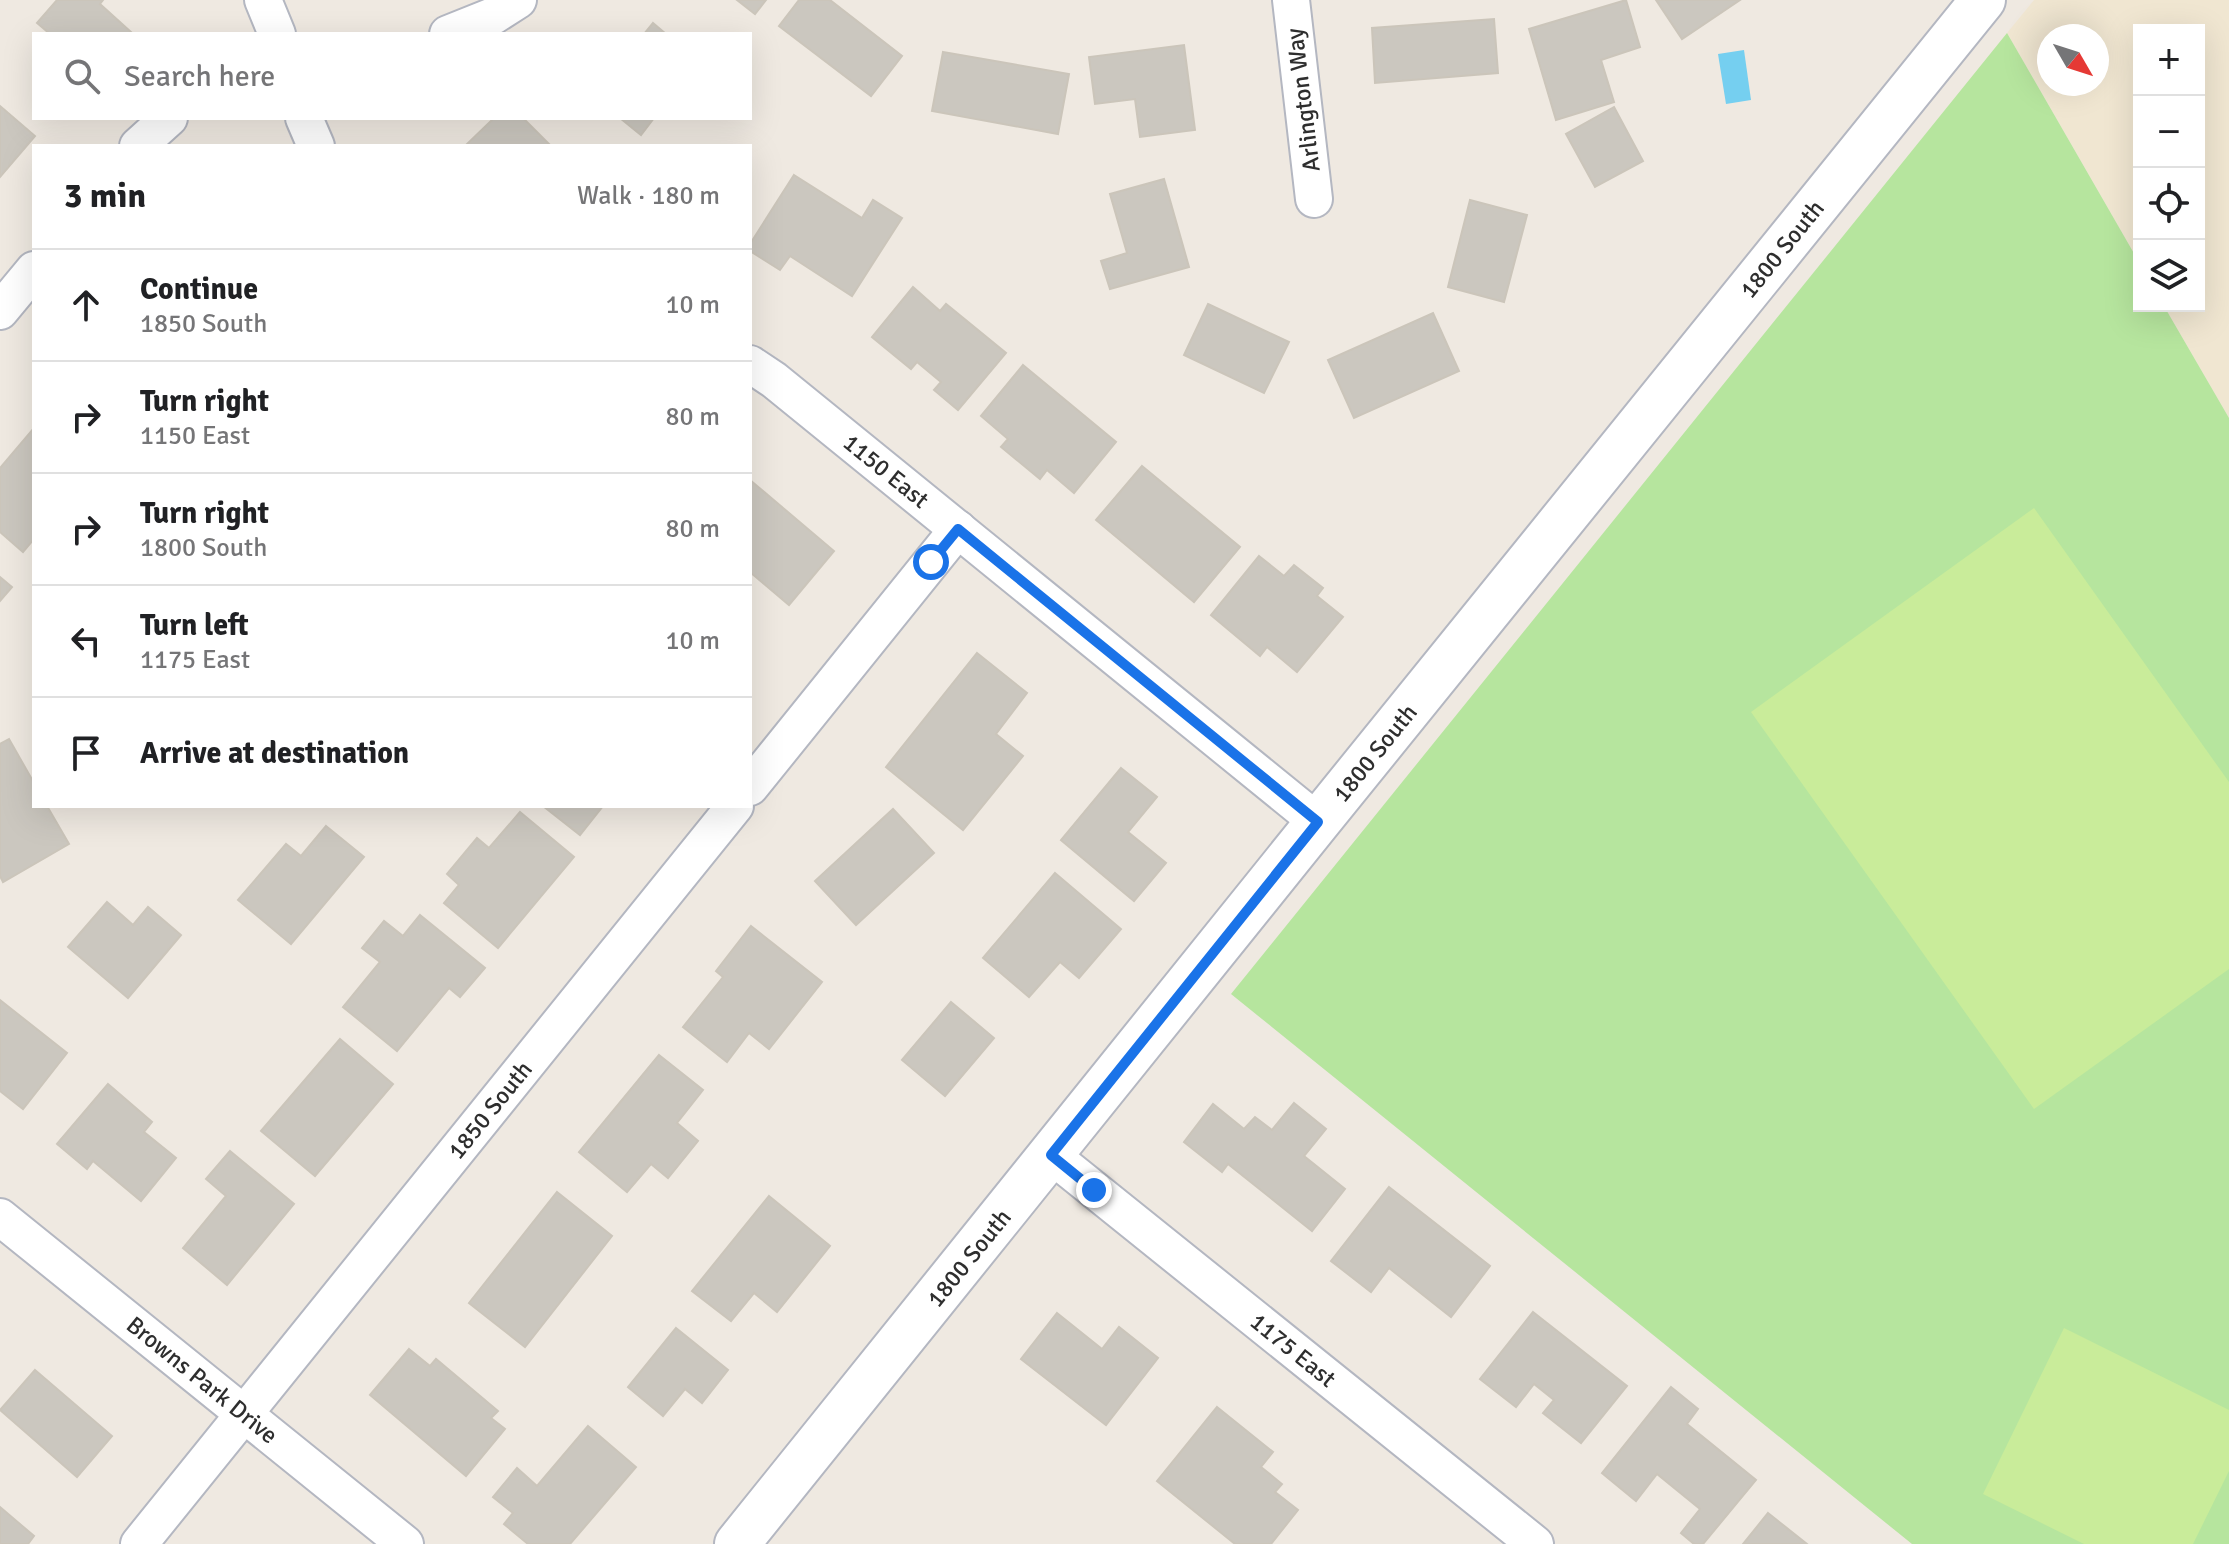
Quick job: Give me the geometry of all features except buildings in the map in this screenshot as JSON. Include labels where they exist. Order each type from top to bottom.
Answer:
[{"type":"main road","name":"1800 South","points":[[737,1544],[1983,0]]},
{"type":"street","points":[[263,0],[276,32]]},
{"type":"street","points":[[453,32],[493,16],[518,0]]},
{"type":"street","name":"Arlington Way","points":[[1291,0],[1314,199]]},
{"type":"street","points":[[140,144],[167,120]]},
{"type":"street","points":[[305,120],[315,144]]},
{"type":"street","points":[[0,311],[32,272]]},
{"type":"street","name":"1150 East","points":[[752,365],[1318,822]]},
{"type":"street","points":[[752,785],[958,529]]},
{"type":"street","name":"1850 South","points":[[139,1544],[733,808]]},
{"type":"street","name":"1175 East","points":[[1051,1155],[1535,1544]]},
{"type":"street","name":"Browns Park Drive","points":[[0,1217],[405,1544]]},
{"type":"shaded area","points":[[2034,0],[2229,0],[2229,418],[2167,312],[2205,312],[2205,24],[2133,24],[2133,252],[2043,96],[2109,96],[2109,24],[2037,24],[2037,85],[2007,33]]},
{"type":"green space","points":[[2007,33],[2037,85],[2037,96],[2043,96],[2133,252],[2133,312],[2167,312],[2229,418],[2229,1544],[1912,1544],[1231,994]]},
{"type":"green space","points":[[2034,508],[2229,782],[2229,969],[2034,1109],[1751,712]]},
{"type":"green space","points":[[2064,1328],[2229,1410],[2229,1471],[2193,1544],[2084,1544],[1983,1494]]},
{"type":"water","points":[[1744,50],[1751,100],[1726,104],[1718,54]]},
{"type":"route","points":[[931,562],[958,529],[1318,822],[1051,1155],[1094,1190]]}]
